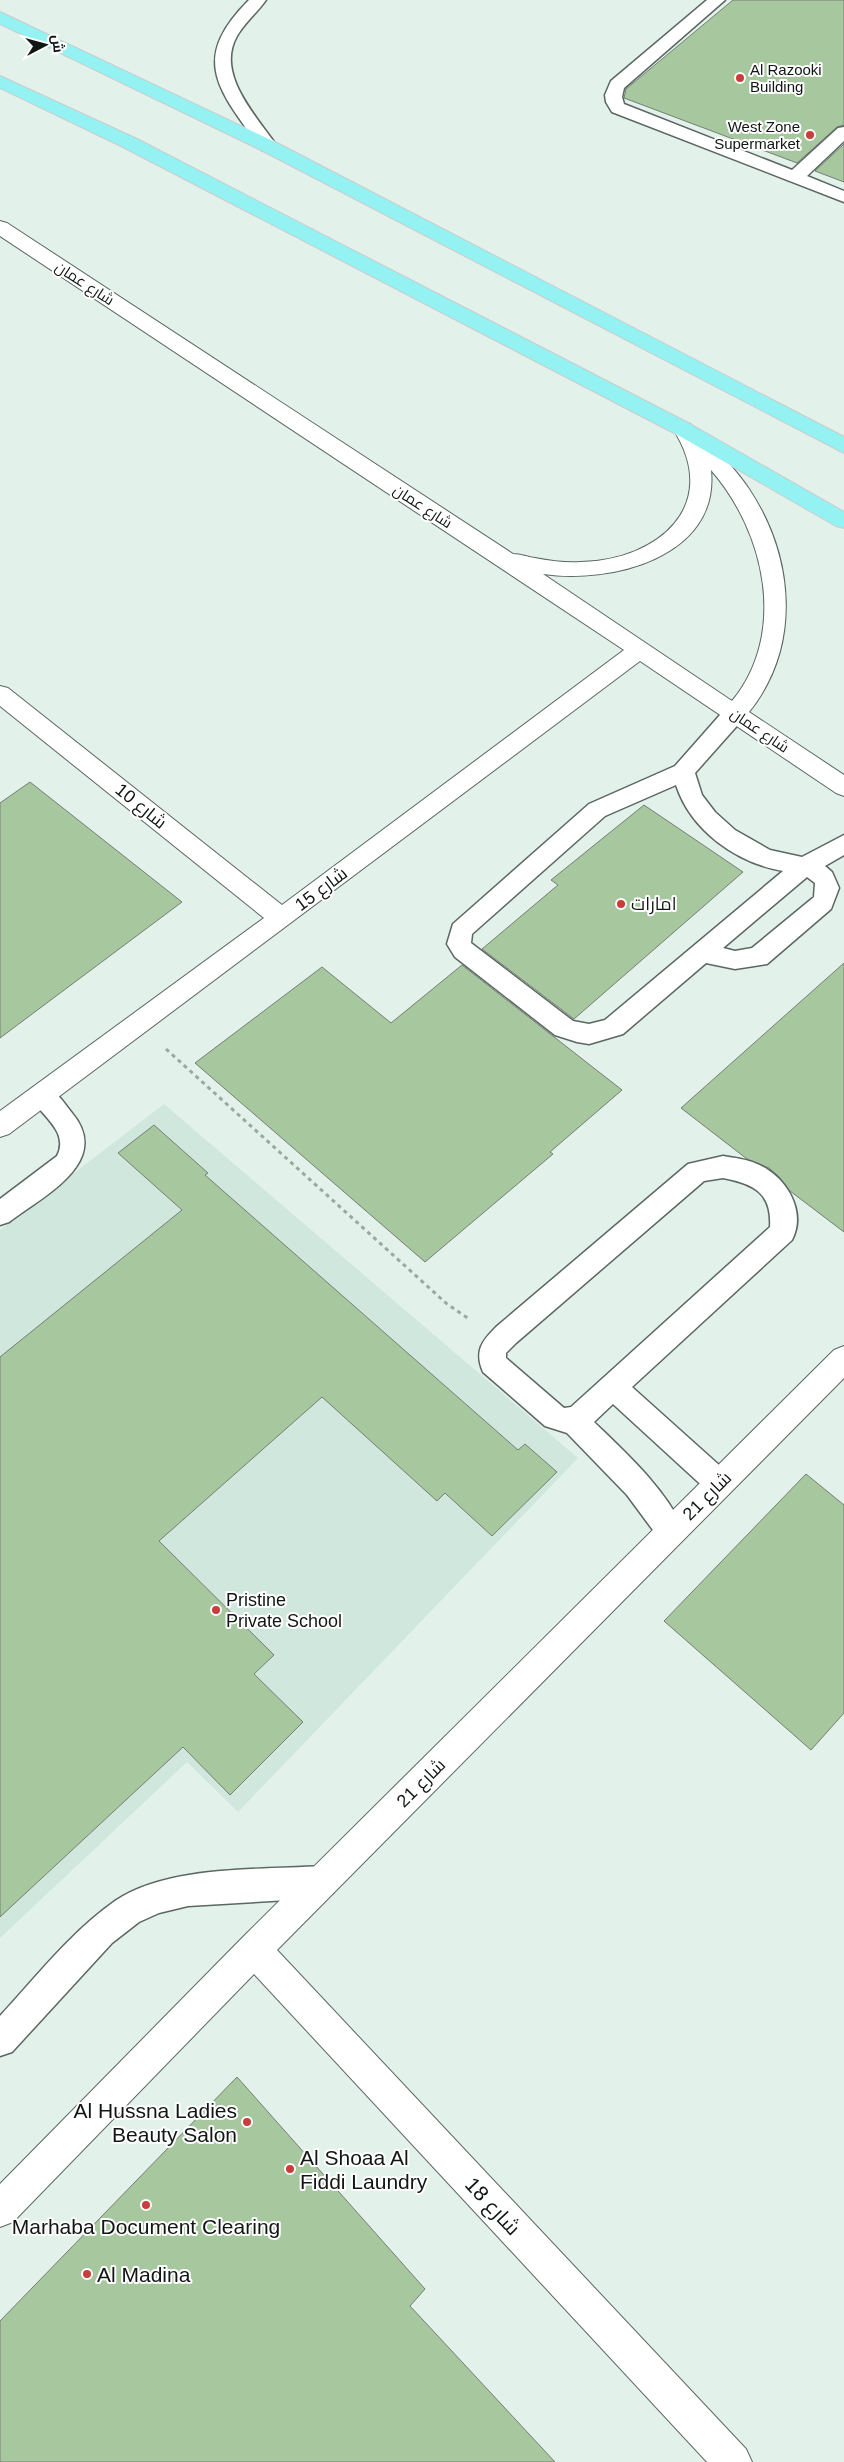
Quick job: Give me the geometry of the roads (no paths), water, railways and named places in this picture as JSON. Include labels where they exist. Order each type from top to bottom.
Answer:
[{"type":"main road","points":[[0,17],[268,146],[844,446]]},
{"type":"main road","points":[[0,81],[130,142],[682,428],[839,516]]},
{"type":"street","name":"شارع عمان","points":[[0,227],[501,557],[844,788]]},
{"type":"street","points":[[501,557],[548,568],[577,570],[615,565],[656,551],[684,526],[693,513],[699,498],[702,481],[700,463],[694,445],[682,428]]},
{"type":"street","points":[[682,428],[728,476],[746,502],[760,530],[770,558],[775,588],[775,617],[770,648],[760,678],[734,713]]},
{"type":"street","name":"شارع 15","points":[[0,1126],[640,650]]},
{"type":"street","name":"شارع 10","points":[[0,694],[282,918]]},
{"type":"street","name":"شارع 21","points":[[0,2209],[254,1950],[844,1360]]},
{"type":"street","name":"شارع 18","points":[[254,1950],[733,2462]]},
{"type":"lane","points":[[258,0],[243,13],[230,32],[223,53],[223,74],[232,95],[268,146]]},
{"type":"lane","points":[[717,0],[617,86],[612,93],[613,101],[618,108],[844,198]]},
{"type":"lane","points":[[794,178],[844,132]]},
{"type":"lane","points":[[734,713],[683,772],[618,798],[586,817],[461,930],[459,944],[469,955],[564,1028],[584,1034],[595,1034],[614,1027],[803,867],[844,844]]},
{"type":"lane","points":[[683,772],[692,798],[711,822],[736,843],[768,858],[803,867],[820,875],[826,882],[827,897],[763,954],[742,960],[702,953]]},
{"type":"lane","points":[[0,1214],[66,1164],[74,1150],[73,1136],[68,1126],[42,1095]]},
{"type":"lane","points":[[572,1420],[580,1417],[613,1388],[783,1232],[784,1209],[772,1188],[750,1172],[723,1167],[697,1172],[492,1348],[493,1363],[555,1416],[572,1420],[630,1475],[652,1502],[671,1532]]},
{"type":"lane","points":[[613,1388],[719,1484]]},
{"type":"lane","points":[[0,2040],[101,1932],[128,1911],[156,1898],[188,1890],[322,1882]]},
{"type":"place","name":"Al Razooki Building","points":[[740,78]]},
{"type":"place","name":"West Zone Supermarket","points":[[810,135]]},
{"type":"place","name":"امارات","points":[[621,904]]},
{"type":"place","name":"Pristine Private School","points":[[216,1610]]},
{"type":"place","name":"Al Hussna Ladies Beauty Salon","points":[[247,2122]]},
{"type":"place","name":"Al Shoaa Al Fiddi Laundry","points":[[290,2169]]},
{"type":"place","name":"Marhaba Document Clearing","points":[[146,2205]]},
{"type":"place","name":"Al Madina","points":[[87,2274]]}]
